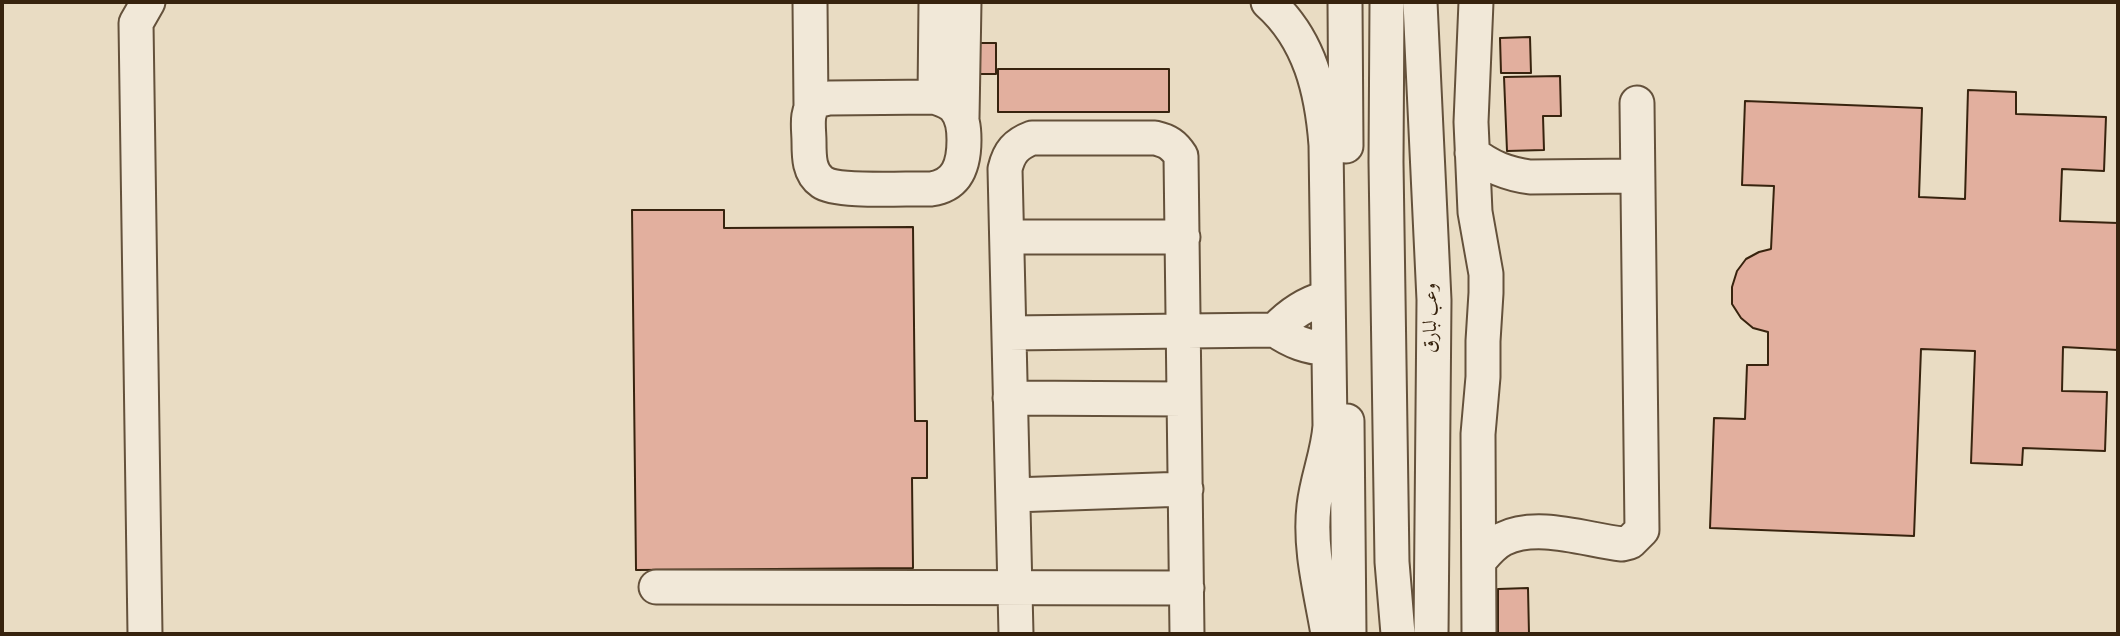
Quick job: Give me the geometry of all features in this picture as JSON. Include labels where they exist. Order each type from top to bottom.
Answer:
[{"type":"street","points":[[810,2],[811,106]]},
{"type":"street","points":[[936,2],[936,97]]},
{"type":"street","points":[[961,118],[964,2]]},
{"type":"street","points":[[1268,2],[1292,29],[1306,52],[1324,112],[1329,443],[1314,506],[1314,527],[1317,580],[1328,634]]},
{"type":"street","points":[[1387,2],[1386,162],[1392,562],[1398,634]]},
{"type":"street","name":"وعب لبارق","points":[[1420,2],[1434,300],[1431,634]]},
{"type":"street","points":[[1478,2],[1471,122],[1475,212],[1486,274],[1483,377],[1478,434],[1479,634]]},
{"type":"street","points":[[135,9],[145,634]]},
{"type":"street","points":[[1338,9],[1349,634]]},
{"type":"street","points":[[936,97],[956,108],[964,130],[962,164],[958,174],[941,187],[842,188],[822,183],[815,176],[810,166],[808,113],[816,101],[829,98],[936,97]]},
{"type":"street","points":[[1479,561],[1490,548],[1504,539],[1520,534],[1546,533],[1622,544],[1630,542],[1642,530],[1637,103]]},
{"type":"street","points":[[1016,634],[1005,169],[1013,149],[1032,138],[1155,138],[1175,146],[1181,156],[1187,634]]},
{"type":"street","points":[[1472,153],[1499,170],[1522,176],[1637,176]]},
{"type":"street","points":[[1007,237],[1183,237]]},
{"type":"street","points":[[1275,330],[1290,315],[1308,304],[1328,297]]},
{"type":"street","points":[[1434,300],[1483,341]]},
{"type":"street","points":[[1009,333],[1275,330],[1291,341],[1309,348],[1328,349]]},
{"type":"street","points":[[1010,398],[1184,399]]},
{"type":"street","points":[[1013,495],[1186,489]]},
{"type":"street","points":[[656,587],[1187,587]]},
{"type":"building","points":[[1530,37],[1531,73],[1501,73],[1500,38]]},
{"type":"building","points":[[974,43],[996,43],[996,74],[974,74]]},
{"type":"building","points":[[998,69],[1169,69],[1169,112],[998,112]]},
{"type":"building","points":[[1560,76],[1561,116],[1543,116],[1544,150],[1507,151],[1504,77]]},
{"type":"building","points":[[1968,90],[2016,92],[2016,114],[2106,117],[2104,171],[2062,169],[2060,221],[2118,223],[2118,350],[2063,347],[2062,391],[2107,392],[2105,451],[2023,448],[2022,465],[1971,463],[1975,351],[1921,349],[1914,536],[1710,528],[1714,418],[1745,419],[1747,365],[1768,365],[1768,332],[1753,328],[1741,318],[1732,304],[1732,287],[1737,271],[1746,259],[1771,249],[1774,186],[1742,185],[1745,101],[1922,108],[1919,197],[1965,199]]},
{"type":"building","points":[[632,210],[724,210],[724,228],[913,227],[915,421],[927,421],[927,478],[912,478],[913,568],[636,570]]},
{"type":"building","points":[[1528,588],[1529,634],[1498,634],[1498,589]]}]
